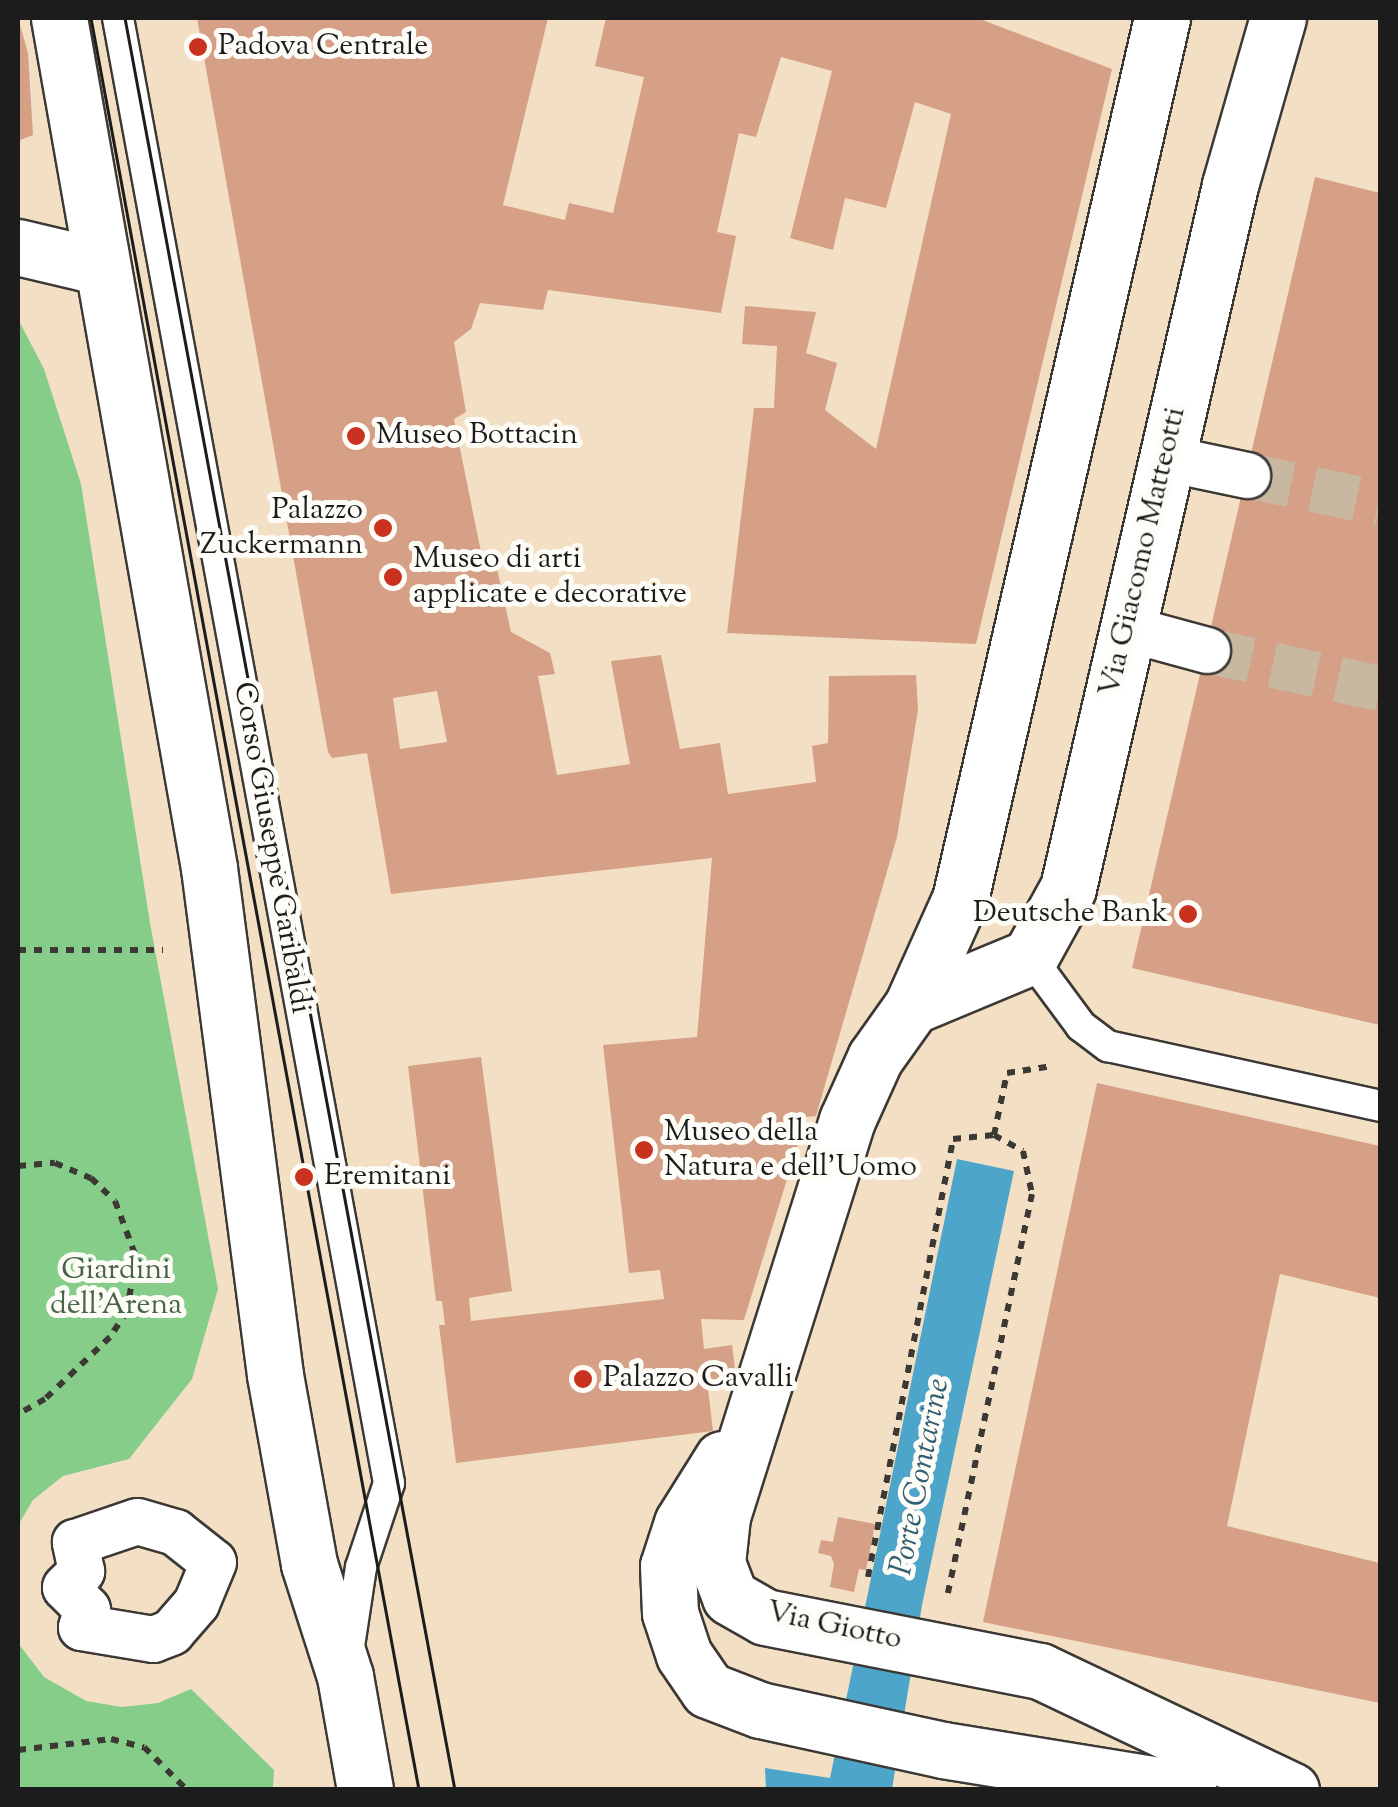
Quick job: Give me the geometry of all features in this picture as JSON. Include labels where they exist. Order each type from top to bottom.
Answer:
[{"type":"street","name":"Corso Giuseppe Garibaldi","points":[[59,18],[209,868],[275,1375],[309,1564],[345,1676],[365,1790]]},
{"type":"street","points":[[1162,18],[960,898],[912,1006],[875,1058],[847,1120],[752,1420],[690,1510],[668,1566],[670,1614],[684,1655],[708,1690],[760,1710],[928,1746],[1189,1790]]},
{"type":"street","name":"Via Giacomo Matteotti","points":[[1030,957],[1068,888],[1230,186],[1278,18]]},
{"type":"street","points":[[18,247],[102,268]]},
{"type":"street","points":[[1166,458],[1247,475]]},
{"type":"street","points":[[1126,628],[1207,650]]},
{"type":"street","points":[[912,1006],[1030,957]]},
{"type":"street","name":"Via Giotto","points":[[752,1420],[722,1517],[716,1563],[730,1597],[765,1617],[946,1627],[1291,1790]]},
{"type":"lane","name":"Corso Giuseppe Garibaldi","points":[[118,18],[389,1483],[358,1580],[345,1676]]},
{"type":"lane","points":[[1030,957],[1081,1026],[1108,1046],[1380,1106]]},
{"type":"path","points":[[18,950],[170,950]]},
{"type":"path","points":[[994,1135],[1007,1073],[1051,1066],[1068,1072]]},
{"type":"path","points":[[865,1588],[953,1140],[994,1135],[1024,1151],[1032,1194],[946,1627]]},
{"type":"path","points":[[18,1166],[55,1162],[91,1178],[115,1200],[136,1257],[127,1310],[110,1338],[45,1399],[18,1414]]},
{"type":"path","points":[[18,1750],[111,1738],[144,1747],[187,1790]]},
{"type":"green space","name":"Giardini dell'Arena","points":[[18,319],[44,369],[81,484],[150,923],[218,1289],[192,1379],[129,1459],[63,1476],[33,1500],[18,1525]]},
{"type":"green space","points":[[18,1643],[44,1677],[86,1701],[122,1707],[158,1703],[191,1689],[274,1770],[273,1789],[18,1789]]},
{"type":"water","name":"Porte Contarine","points":[[957,1159],[1014,1171],[922,1605],[892,1789],[766,1789],[765,1768],[830,1778]]},
{"type":"building","points":[[18,18],[28,53],[33,135],[18,141]]},
{"type":"building","points":[[197,18],[548,18],[503,205],[565,220],[569,203],[613,213],[644,77],[595,66],[606,18],[977,18],[1112,69],[976,644],[727,633],[754,408],[774,408],[777,346],[742,344],[745,306],[816,312],[806,353],[837,363],[825,410],[876,449],[951,114],[915,102],[886,208],[845,198],[833,250],[790,238],[832,71],[781,57],[756,137],[739,133],[717,232],[736,236],[721,313],[548,290],[543,310],[480,303],[471,329],[454,342],[466,412],[454,419],[484,567],[496,564],[511,632],[550,653],[555,674],[538,676],[557,775],[630,764],[611,661],[661,655],[680,749],[720,743],[728,794],[816,782],[812,746],[828,743],[829,676],[916,675],[918,710],[897,837],[816,1116],[806,1117],[744,1320],[701,1319],[704,1349],[732,1345],[736,1377],[707,1380],[713,1431],[456,1463],[439,1325],[445,1325],[442,1301],[436,1301],[408,1066],[481,1057],[512,1291],[469,1298],[471,1321],[664,1299],[660,1270],[629,1273],[603,1045],[697,1037],[712,858],[391,894],[367,753],[332,758]],"holes":[[[437,691],[447,742],[400,749],[393,698]]]},
{"type":"building","points":[[1315,177],[1380,193],[1380,1025],[1132,968]]},
{"type":"building","points":[[1097,1083],[1380,1146],[1380,1298],[1280,1274],[1227,1526],[1380,1563],[1380,1703],[983,1622]]},
{"type":"building","points":[[838,1517],[875,1524],[866,1570],[859,1569],[854,1592],[830,1587],[834,1564],[831,1556],[818,1553],[821,1540],[833,1542]]},
{"type":"tunnel","points":[[1247,475],[1380,503]]},
{"type":"tunnel","points":[[1207,650],[1380,688]]},
{"type":"tram line","points":[[91,18],[419,1790]]},
{"type":"tram line","points":[[125,18],[455,1790]]},
{"type":"place","name":"Padova Centrale","points":[[198,47]]},
{"type":"place","name":"Museo Bottacin","points":[[356,436]]},
{"type":"place","name":"Palazzo Zuckermann","points":[[383,528]]},
{"type":"place","name":"Museo di arti applicate e decorative","points":[[393,577]]},
{"type":"place","name":"Deutsche Bank","points":[[1188,914]]},
{"type":"place","name":"Museo della Natura e dell’Uomo","points":[[644,1150]]},
{"type":"place","name":"Eremitani","points":[[304,1177]]},
{"type":"place","name":"Palazzo Cavalli","points":[[583,1379]]}]
